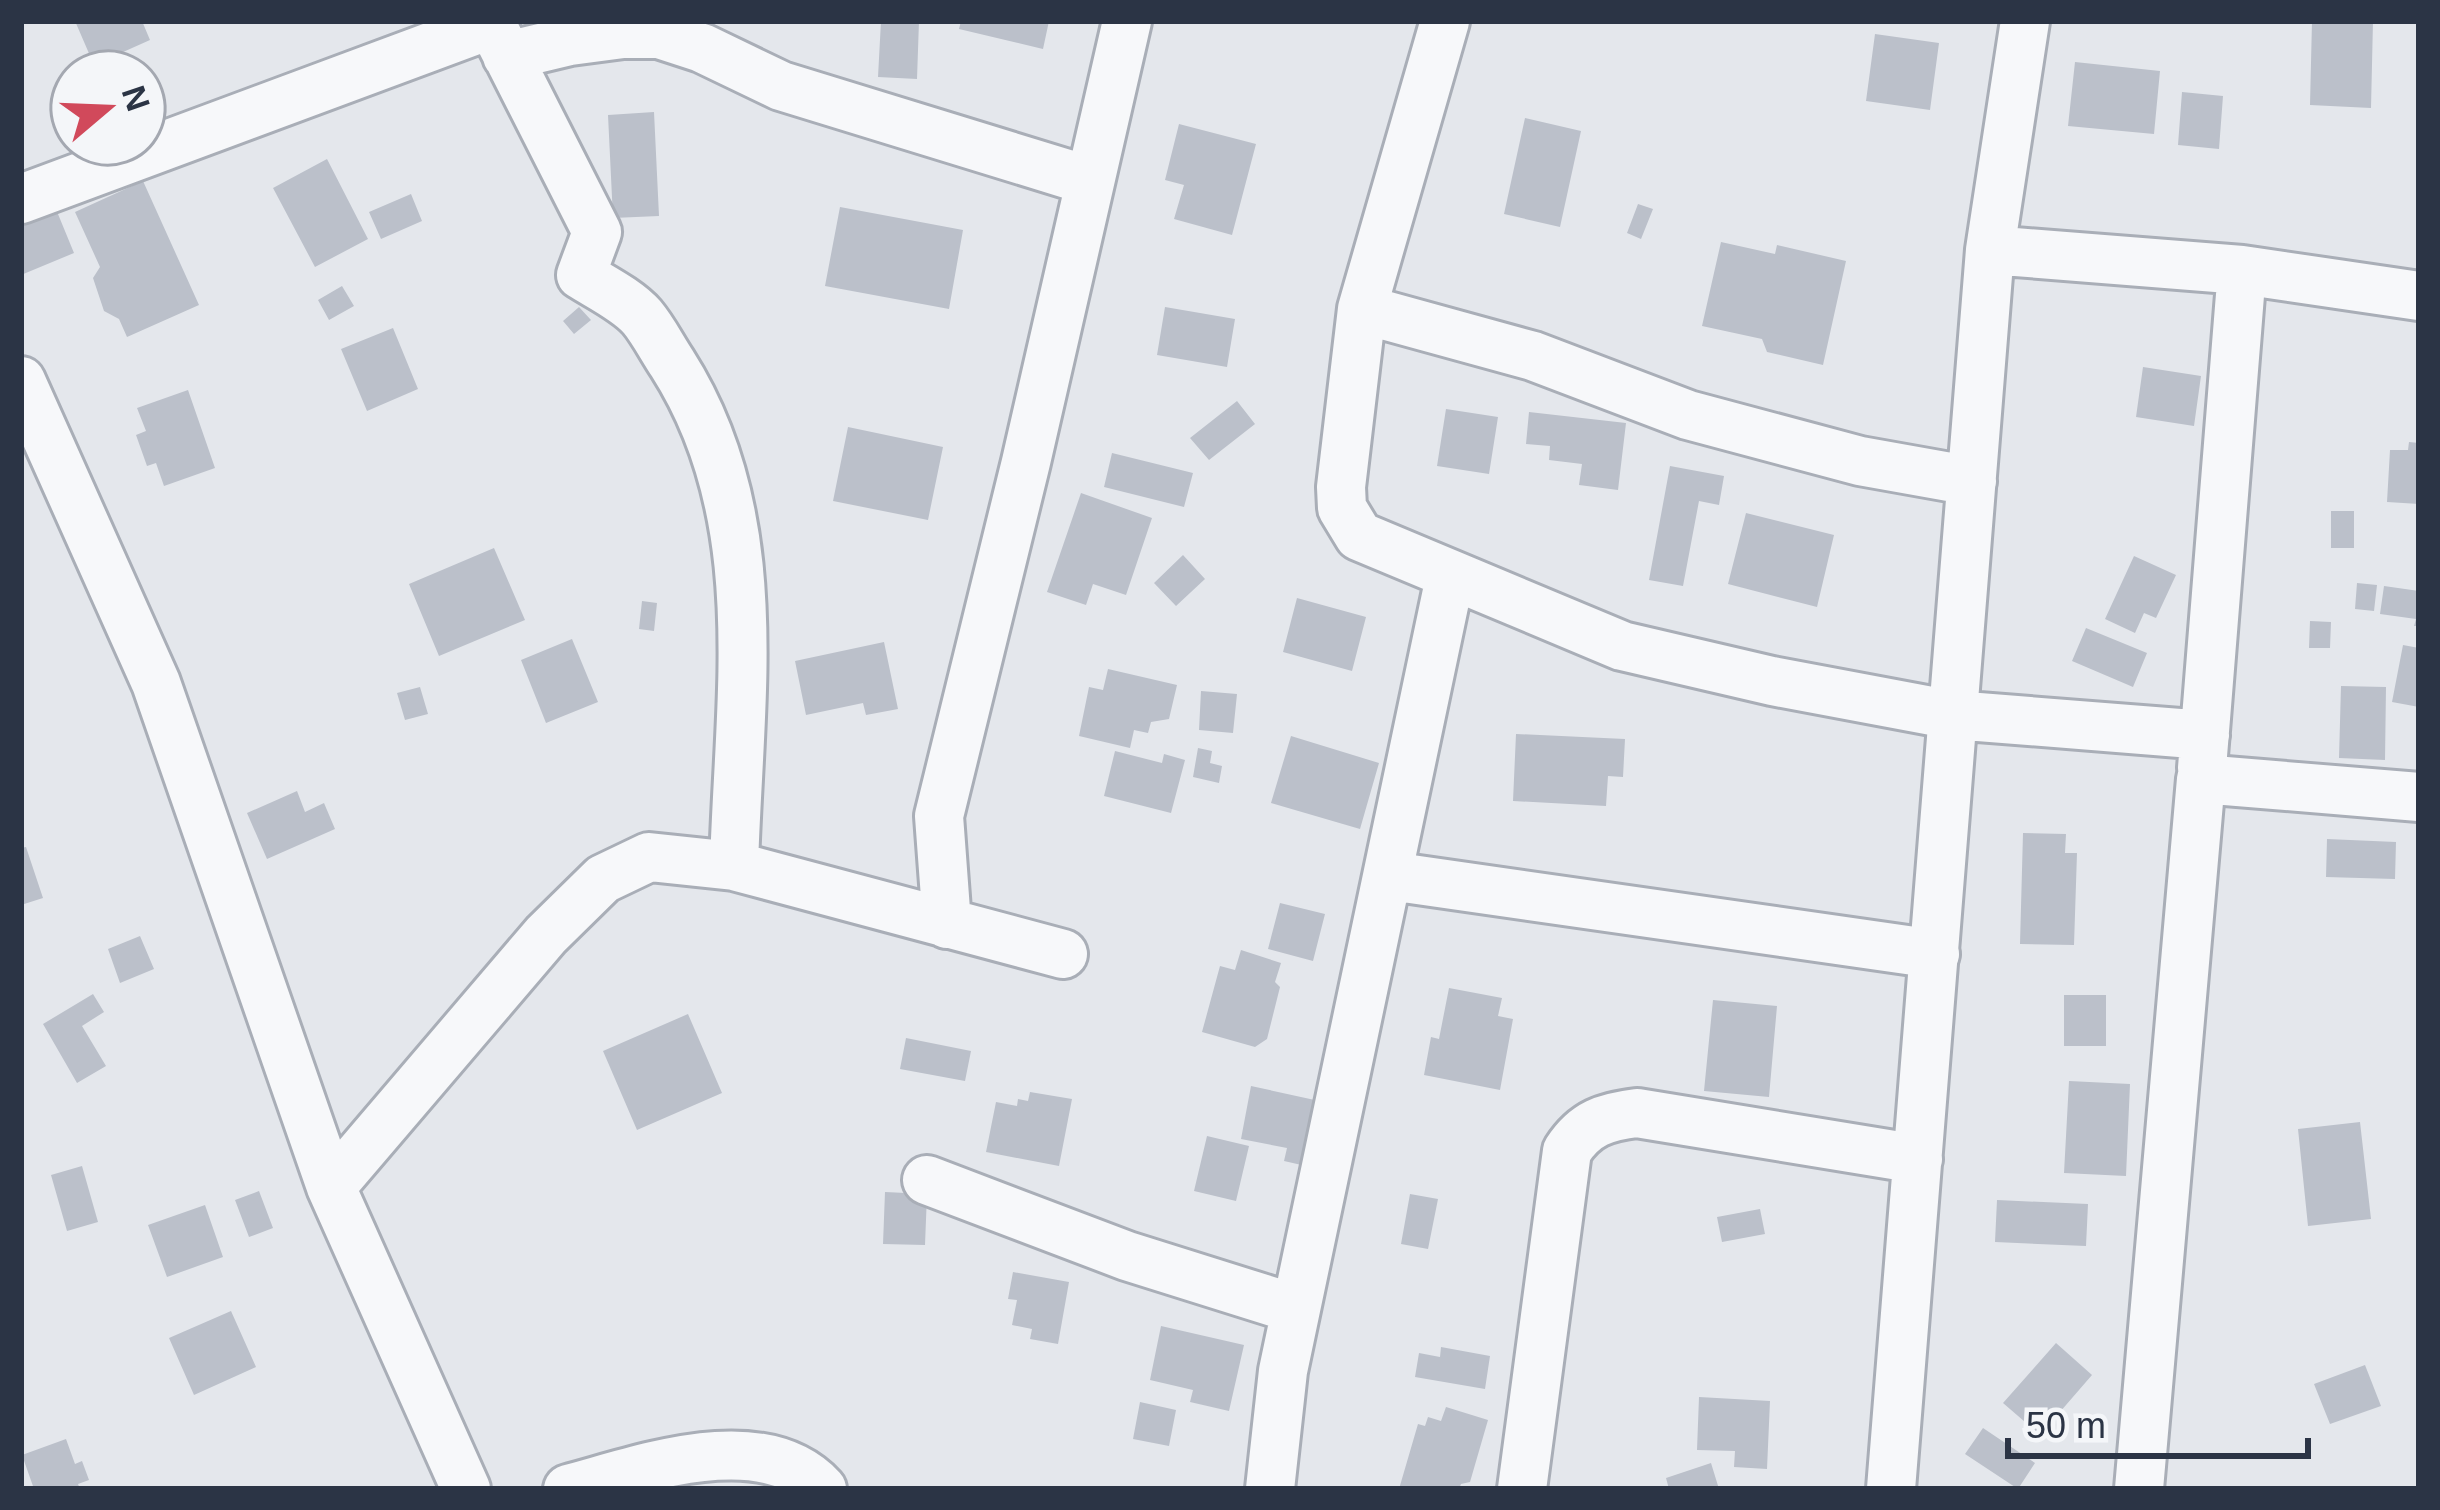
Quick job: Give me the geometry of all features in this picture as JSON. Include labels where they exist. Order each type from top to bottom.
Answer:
[{"type":"street","points":[[947,924],[938,816],[1127,21]]},
{"type":"street","points":[[1445,21],[1362,309],[1342,508],[1359,536],[1622,646],[1772,681],[2419,797]]},
{"type":"street","points":[[1891,1489],[1990,250],[2026,21]]},
{"type":"street","points":[[21,199],[496,34],[624,27],[702,48],[781,86],[1090,182]]},
{"type":"street","points":[[496,34],[596,232],[581,275],[640,314],[684,383],[717,452],[734,515],[743,580],[734,866]]},
{"type":"street","points":[[1990,250],[2242,269],[2419,296]]},
{"type":"street","points":[[2139,1489],[2242,269]]},
{"type":"street","points":[[1362,309],[1533,356],[1688,415],[1860,461],[1972,481]]},
{"type":"street","points":[[21,381],[156,682],[331,1187],[466,1489]]},
{"type":"street","points":[[1270,1489],[1283,1371],[1450,577]]},
{"type":"street","points":[[331,1187],[532,951],[603,878],[649,857],[734,866],[1064,954]]},
{"type":"street","points":[[1390,876],[1934,954]]},
{"type":"street","points":[[1522,1489],[1567,1151],[1578,1134],[1594,1122],[1637,1113],[1918,1159]]},
{"type":"street","points":[[927,1180],[1127,1256],[1296,1309]]},
{"type":"street","points":[[568,1489],[683,1458],[769,1457],[822,1489]]},
{"type":"building","points":[[75,21],[142,21],[150,40],[132,48],[87,48]]},
{"type":"building","points":[[881,21],[919,21],[917,79],[878,77]]},
{"type":"building","points":[[961,21],[1049,21],[1043,49],[959,29]]},
{"type":"building","points":[[2312,21],[2373,21],[2371,108],[2310,105]]},
{"type":"building","points":[[1875,34],[1939,43],[1930,110],[1866,101]]},
{"type":"building","points":[[2075,62],[2160,71],[2154,134],[2068,126]]},
{"type":"building","points":[[2182,92],[2223,96],[2219,149],[2178,145]]},
{"type":"building","points":[[654,112],[659,216],[613,218],[608,115]]},
{"type":"building","points":[[1525,118],[1581,131],[1560,227],[1504,214]]},
{"type":"building","points":[[1179,124],[1256,144],[1232,235],[1174,219],[1184,185],[1165,180]]},
{"type":"building","points":[[327,159],[368,239],[315,267],[273,188]]},
{"type":"building","points":[[143,181],[199,305],[127,337],[119,319],[104,311],[93,278],[100,267],[75,212]]},
{"type":"building","points":[[411,194],[422,221],[381,239],[369,212]]},
{"type":"building","points":[[51,197],[74,253],[21,275],[21,209]]},
{"type":"building","points":[[1638,204],[1653,209],[1641,239],[1627,233]]},
{"type":"building","points":[[840,207],[963,230],[949,309],[825,286]]},
{"type":"building","points":[[1721,242],[1775,254],[1777,245],[1846,261],[1823,365],[1767,352],[1762,339],[1702,326]]},
{"type":"building","points":[[342,286],[354,306],[329,320],[318,300]]},
{"type":"building","points":[[579,307],[591,320],[574,334],[563,321]]},
{"type":"building","points":[[1165,307],[1235,319],[1227,367],[1157,355]]},
{"type":"building","points":[[393,328],[418,389],[367,411],[341,349]]},
{"type":"building","points":[[2143,367],[2201,376],[2194,426],[2136,417]]},
{"type":"building","points":[[188,390],[215,468],[164,486],[156,463],[147,466],[136,435],[146,431],[137,408]]},
{"type":"building","points":[[1237,401],[1255,424],[1209,460],[1190,438]]},
{"type":"building","points":[[1446,409],[1498,417],[1489,474],[1437,466]]},
{"type":"building","points":[[1529,412],[1626,423],[1618,490],[1579,485],[1582,464],[1549,460],[1550,446],[1526,444]]},
{"type":"building","points":[[848,427],[943,447],[928,520],[833,501]]},
{"type":"building","points":[[2409,442],[2419,443],[2419,504],[2387,502],[2390,450],[2408,450]]},
{"type":"building","points":[[1112,453],[1193,473],[1184,507],[1104,487]]},
{"type":"building","points":[[1670,466],[1724,476],[1719,505],[1699,501],[1683,586],[1649,580]]},
{"type":"building","points":[[1081,493],[1152,518],[1126,595],[1093,584],[1086,605],[1047,592]]},
{"type":"building","points":[[2331,511],[2354,511],[2354,548],[2331,548]]},
{"type":"building","points":[[1746,513],[1834,535],[1817,607],[1728,584]]},
{"type":"building","points":[[494,548],[525,620],[439,656],[409,584]]},
{"type":"building","points":[[1183,555],[1205,579],[1176,606],[1154,583]]},
{"type":"building","points":[[2134,556],[2176,575],[2156,618],[2144,613],[2135,633],[2105,619]]},
{"type":"building","points":[[2357,583],[2377,585],[2374,611],[2355,609]]},
{"type":"building","points":[[2384,586],[2419,591],[2419,626],[2414,626],[2416,619],[2380,614]]},
{"type":"building","points":[[1297,598],[1366,617],[1352,671],[1283,652]]},
{"type":"building","points":[[642,601],[657,603],[654,631],[639,629]]},
{"type":"building","points":[[2310,621],[2331,622],[2330,648],[2309,648]]},
{"type":"building","points":[[2086,628],[2147,653],[2133,687],[2072,661]]},
{"type":"building","points":[[572,639],[598,702],[546,723],[521,660]]},
{"type":"building","points":[[884,642],[898,709],[866,715],[863,703],[806,715],[795,661]]},
{"type":"building","points":[[2403,645],[2419,648],[2419,707],[2392,702]]},
{"type":"building","points":[[1108,669],[1177,685],[1169,719],[1151,722],[1148,733],[1134,730],[1130,748],[1079,736],[1089,687],[1103,690]]},
{"type":"building","points":[[2341,686],[2386,687],[2385,760],[2339,758]]},
{"type":"building","points":[[420,687],[428,714],[405,720],[397,693]]},
{"type":"building","points":[[1201,691],[1237,694],[1233,733],[1199,730]]},
{"type":"building","points":[[1516,734],[1625,739],[1623,777],[1608,776],[1606,806],[1513,801]]},
{"type":"building","points":[[1291,736],[1379,763],[1360,829],[1271,803]]},
{"type":"building","points":[[1198,748],[1212,751],[1210,763],[1222,766],[1219,783],[1193,777]]},
{"type":"building","points":[[1115,751],[1162,763],[1164,754],[1185,760],[1171,813],[1104,796]]},
{"type":"building","points":[[297,791],[305,812],[324,803],[335,829],[267,859],[247,813]]},
{"type":"building","points":[[2023,833],[2066,834],[2065,853],[2077,853],[2074,945],[2020,944]]},
{"type":"building","points":[[2327,839],[2396,842],[2395,879],[2326,877]]},
{"type":"building","points":[[26,847],[43,898],[21,905],[21,848]]},
{"type":"building","points":[[1280,903],[1325,914],[1313,961],[1268,949]]},
{"type":"building","points":[[140,936],[154,969],[120,983],[108,949]]},
{"type":"building","points":[[1241,950],[1281,963],[1267,1039],[1255,1047],[1202,1032],[1220,966],[1235,970]]},
{"type":"building","points":[[1449,988],[1502,998],[1498,1016],[1513,1019],[1500,1090],[1424,1075],[1431,1037],[1439,1039]]},
{"type":"building","points":[[93,994],[104,1012],[82,1026],[106,1066],[77,1083],[43,1024]]},
{"type":"building","points":[[2064,995],[2106,995],[2106,1046],[2064,1046]]},
{"type":"building","points":[[1713,1000],[1777,1006],[1769,1097],[1704,1091]]},
{"type":"building","points":[[688,1014],[722,1093],[637,1130],[603,1051]]},
{"type":"building","points":[[906,1038],[971,1051],[965,1081],[900,1069]]},
{"type":"building","points":[[2069,1081],[2130,1084],[2126,1176],[2064,1173]]},
{"type":"building","points":[[1251,1086],[1333,1104],[1319,1169],[1284,1161],[1287,1148],[1241,1139]]},
{"type":"building","points":[[1030,1092],[1072,1099],[1059,1166],[986,1152],[996,1102],[1017,1106],[1018,1099],[1028,1101]]},
{"type":"building","points":[[2360,1122],[2371,1219],[2308,1226],[2298,1129]]},
{"type":"building","points":[[1207,1136],[1249,1146],[1236,1201],[1194,1191]]},
{"type":"building","points":[[82,1166],[98,1222],[67,1231],[51,1175]]},
{"type":"building","points":[[259,1191],[273,1228],[249,1237],[235,1200]]},
{"type":"building","points":[[885,1192],[927,1194],[925,1245],[883,1244]]},
{"type":"building","points":[[1410,1194],[1438,1199],[1428,1249],[1401,1244]]},
{"type":"building","points":[[1997,1200],[2088,1204],[2086,1246],[1995,1242]]},
{"type":"building","points":[[205,1205],[223,1257],[167,1277],[148,1225]]},
{"type":"building","points":[[1760,1209],[1765,1234],[1722,1242],[1717,1217]]},
{"type":"building","points":[[1013,1272],[1069,1282],[1058,1344],[1030,1339],[1032,1329],[1012,1325],[1017,1300],[1008,1299]]},
{"type":"building","points":[[231,1311],[256,1367],[194,1395],[169,1338]]},
{"type":"building","points":[[1161,1326],[1244,1345],[1229,1411],[1190,1402],[1193,1390],[1150,1380]]},
{"type":"building","points":[[2056,1343],[2092,1375],[2040,1435],[2003,1403]]},
{"type":"building","points":[[1441,1347],[1490,1356],[1485,1389],[1415,1377],[1419,1353],[1440,1357]]},
{"type":"building","points":[[2365,1365],[2381,1406],[2330,1424],[2314,1384]]},
{"type":"building","points":[[1699,1397],[1770,1401],[1767,1469],[1734,1467],[1735,1451],[1697,1450]]},
{"type":"building","points":[[1140,1402],[1176,1410],[1169,1446],[1133,1439]]},
{"type":"building","points":[[1446,1407],[1488,1420],[1470,1482],[1459,1489],[1399,1489],[1418,1424],[1425,1426],[1428,1417],[1441,1421]]},
{"type":"building","points":[[1983,1428],[2035,1463],[2018,1489],[1965,1454]]},
{"type":"building","points":[[66,1439],[75,1464],[82,1461],[89,1480],[78,1484],[80,1489],[34,1489],[22,1455]]},
{"type":"building","points":[[1711,1463],[1719,1489],[1669,1489],[1666,1478]]}]
